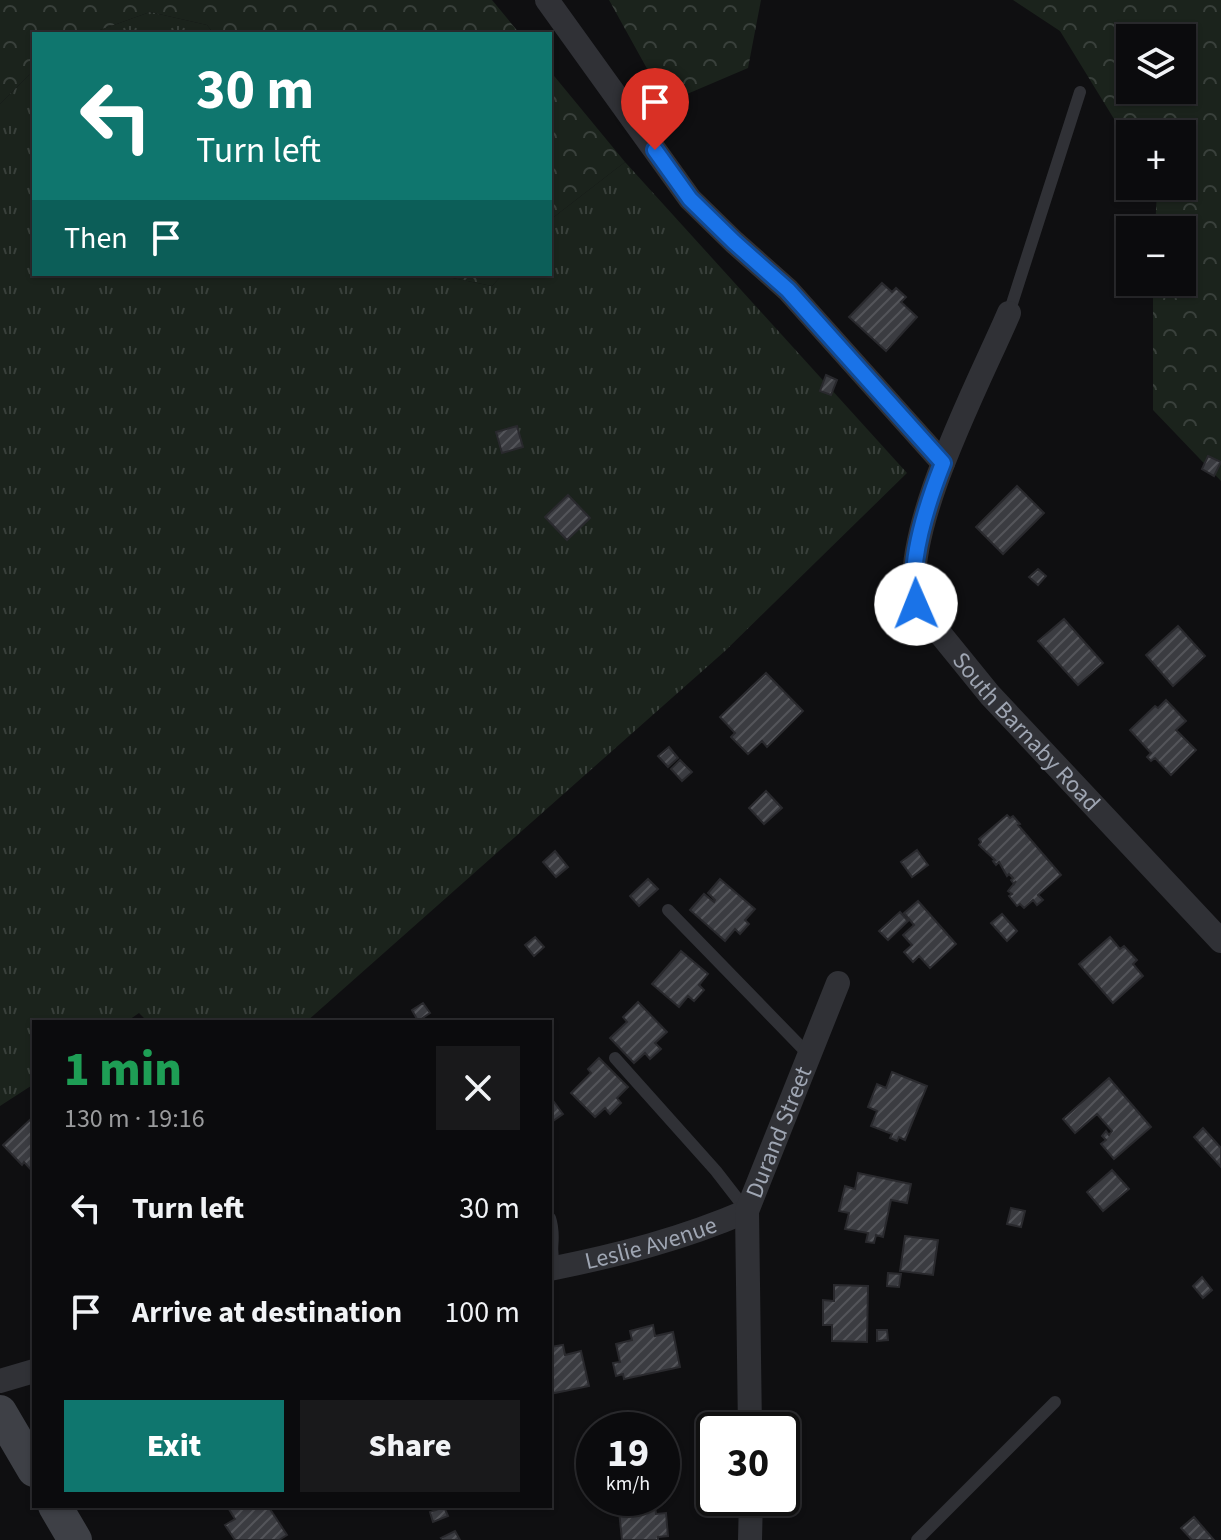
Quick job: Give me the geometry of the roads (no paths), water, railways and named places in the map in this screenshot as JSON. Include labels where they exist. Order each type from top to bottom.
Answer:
[{"type":"street","points":[[547,0],[690,199],[788,290],[943,463]]},
{"type":"street","name":"South Barnaby Road","points":[[1009,313],[943,463],[918,546],[913,585],[916,604],[990,695],[1221,941]]},
{"type":"street","name":"Durand Street","points":[[750,1412],[747,1211],[838,983]]},
{"type":"street","name":"Leslie Avenue","points":[[552,1269],[627,1253],[698,1233],[747,1211]]},
{"type":"street","points":[[0,1381],[32,1372]]},
{"type":"street","points":[[0,1412],[32,1467]]},
{"type":"street","points":[[56,1508],[75,1540]]},
{"type":"street","points":[[750,1540],[751,1516]]},
{"type":"lane","points":[[1009,313],[1080,92]]},
{"type":"lane","points":[[668,910],[809,1055]]},
{"type":"lane","points":[[615,1058],[716,1171],[747,1211]]},
{"type":"lane","points":[[552,1225],[555,1235],[552,1246]]},
{"type":"lane","points":[[917,1540],[1055,1402]]}]
